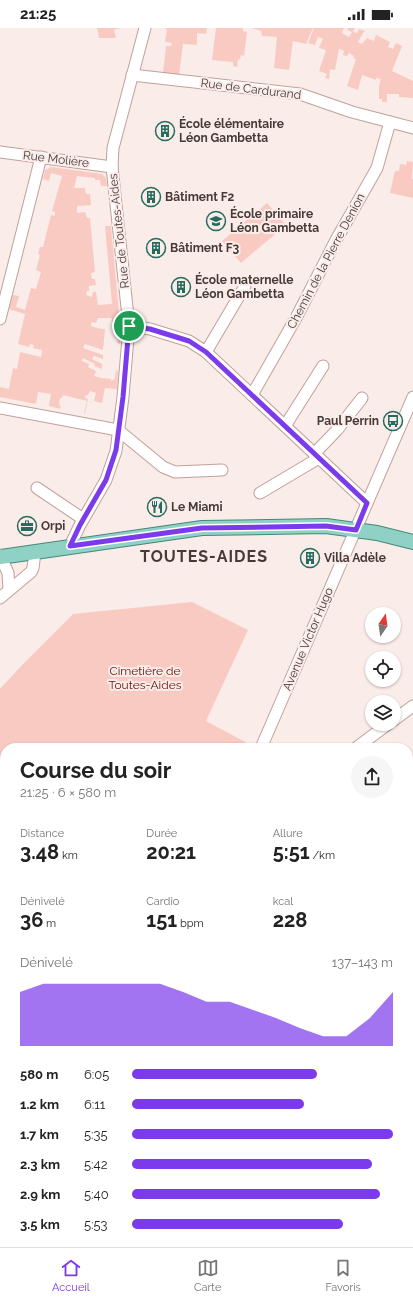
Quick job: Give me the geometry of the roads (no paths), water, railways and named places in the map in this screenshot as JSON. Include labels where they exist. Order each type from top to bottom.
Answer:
[{"type":"main road","points":[[0,556],[202,528],[326,526],[387,535],[413,542]]},
{"type":"street","name":"Rue de Toutes-Aides","points":[[70,546],[83,519],[106,480],[116,450],[123,397],[129,326],[112,167],[113,148],[145,28]]},
{"type":"street","name":"Rue de Cardurand","points":[[132,76],[300,94],[352,112],[413,128]]},
{"type":"street","name":"Chemin de la Pierre Denion","points":[[252,395],[296,318],[336,240],[378,168],[390,122]]},
{"type":"street","name":"Rue Molière","points":[[0,152],[112,167]]},
{"type":"street","points":[[0,319],[41,158]]},
{"type":"street","points":[[206,352],[245,286]]},
{"type":"street","points":[[129,326],[150,329],[184,339],[206,352],[367,503]]},
{"type":"street","points":[[285,426],[323,366]]},
{"type":"street","name":"Avenue Victor Hugo","points":[[264,743],[413,397]]},
{"type":"street","points":[[260,493],[317,456],[362,398]]},
{"type":"street","points":[[0,408],[118,430],[163,468],[176,472],[222,470]]},
{"type":"street","points":[[37,488],[83,519]]},
{"type":"street","points":[[0,598],[31,572],[34,568],[35,552]]},
{"type":"street","points":[[0,556],[8,573],[9,590]]},
{"type":"street","points":[[401,715],[413,706]]},
{"type":"street","points":[[363,743],[379,731]]},
{"type":"place","name":"École élémentaire Léon Gambetta","points":[[165,131]]},
{"type":"place","name":"Bâtiment F2","points":[[151,197]]},
{"type":"place","name":"École primaire Léon Gambetta","points":[[216,221]]},
{"type":"place","name":"Bâtiment F3","points":[[156,248]]},
{"type":"place","name":"École maternelle Léon Gambetta","points":[[181,287]]},
{"type":"place","name":"Paul Perrin","points":[[393,421]]},
{"type":"place","name":"Le Miami","points":[[157,507]]},
{"type":"place","name":"Orpi","points":[[27,526]]},
{"type":"place","name":"Villa Adèle","points":[[310,558]]},
{"type":"district","name":"TOUTES-AIDES","points":[[204,556]]},
{"type":"park label","name":"Cimetière de Toutes-Aides","points":[[145,678]]}]
